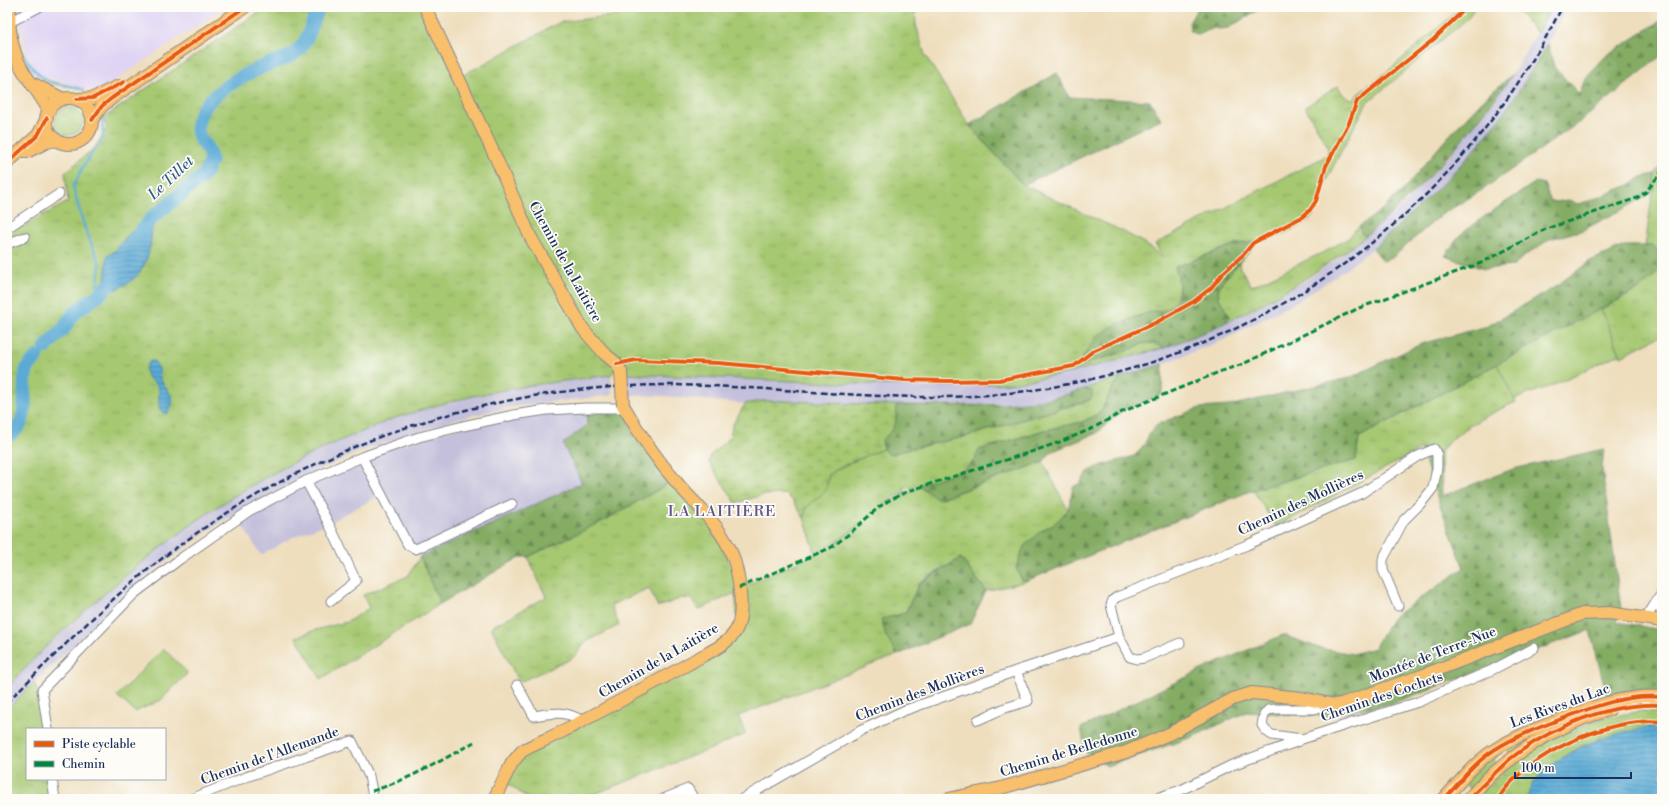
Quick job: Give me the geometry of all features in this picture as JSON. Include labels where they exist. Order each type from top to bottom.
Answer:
[{"type":"main road","points":[[10,7],[14,19],[9,42],[21,68],[44,100],[48,115],[49,130],[57,140]]},
{"type":"main road","points":[[32,82],[63,99],[77,100],[93,98],[117,87],[235,7]]},
{"type":"main road","points":[[7,163],[46,142],[57,140],[71,144],[78,142],[89,133],[92,120],[102,106],[245,7]]},
{"type":"main road","name":"Chemin de la Laitière","points":[[425,7],[496,158],[530,236],[583,329],[605,354],[617,364],[621,372],[624,406],[675,480],[714,523],[727,542],[736,565],[738,578],[739,619],[735,632],[726,641],[647,688],[522,751],[512,763],[494,799]]},
{"type":"main road","points":[[7,163],[38,134],[57,102],[63,99]]},
{"type":"main road","points":[[77,100],[87,107],[92,120]]},
{"type":"main road","name":"Montée de Terre-Nue","points":[[1335,705],[1408,681],[1582,614],[1608,613],[1662,621]]},
{"type":"main road","name":"Chemin de Belledonne","points":[[948,799],[1002,788],[1126,752],[1171,733],[1233,699],[1252,694],[1302,698],[1335,705]]},
{"type":"main road","name":"Les Rives du Lac","points":[[1444,799],[1477,763],[1494,750],[1548,723],[1616,700],[1662,697]]},
{"type":"main road","name":"Les Rives du Lac","points":[[1468,799],[1486,780],[1511,758],[1559,729],[1602,712],[1632,705],[1662,705]]},
{"type":"street","points":[[14,19],[39,7]]},
{"type":"street","points":[[7,228],[59,194]]},
{"type":"street","points":[[7,244],[25,237]]},
{"type":"street","points":[[48,728],[42,690],[134,594],[180,559],[249,511],[306,481],[362,457],[419,437],[514,415],[624,406]]},
{"type":"street","name":"Chemin des Mollières","points":[[1180,644],[1144,658],[1130,657],[1119,637],[1111,605],[1113,601],[1117,597],[1246,545],[1362,493],[1418,456],[1434,449],[1437,455],[1438,468],[1433,488],[1422,502],[1404,520],[1383,558],[1383,570],[1398,606]]},
{"type":"street","points":[[362,457],[408,546],[416,549],[512,504]]},
{"type":"street","points":[[306,481],[331,528],[356,581],[330,601]]},
{"type":"street","points":[[1661,596],[1662,617]]},
{"type":"street","points":[[1646,618],[1661,596]]},
{"type":"street","name":"Chemin des Mollières","points":[[742,799],[862,730],[903,711],[1016,671],[1119,637]]},
{"type":"street","name":"Chemin des Cochets","points":[[1154,799],[1181,790],[1232,765],[1302,739],[1418,702],[1490,671],[1534,648]]},
{"type":"street","points":[[978,720],[1006,708],[1028,701],[1016,671]]},
{"type":"street","points":[[517,684],[534,716],[552,713],[565,713],[582,721]]},
{"type":"street","name":"Chemin des Cochets","points":[[1302,739],[1286,738],[1266,732],[1262,725],[1264,715],[1268,710],[1275,708],[1313,709],[1335,705]]},
{"type":"street","name":"Chemin de l'Allemande","points":[[191,799],[246,777],[352,741],[369,776],[372,791]]},
{"type":"street","points":[[52,780],[55,799]]},
{"type":"street","points":[[663,799],[688,788],[694,799]]},
{"type":"shaded area","points":[[16,7],[225,7],[98,92],[32,73]]},
{"type":"shaded area","points":[[1551,7],[1567,7],[1548,44],[1512,101],[1491,130],[1468,157],[1416,210],[1373,248],[1345,270],[1299,300],[1223,340],[1163,364],[1084,389],[1052,398],[1011,403],[957,405],[852,405],[761,401],[745,404],[664,396],[626,395],[626,374],[886,385],[947,386],[1069,373],[1164,348],[1210,330],[1263,304],[1309,278],[1337,259],[1401,207],[1446,160],[1494,101],[1513,74]]},
{"type":"shaded area","points":[[611,375],[612,395],[510,407],[456,419],[359,452],[307,475],[255,502],[209,530],[154,570],[111,609],[7,709],[7,689],[23,669],[95,602],[169,540],[213,508],[256,482],[306,455],[403,415],[476,396],[520,387]]},
{"type":"shaded area","points":[[586,408],[587,425],[564,444],[582,483],[420,557],[404,538],[381,495],[328,523],[291,538],[261,555],[238,519],[362,457],[463,426]]},
{"type":"green space","points":[[266,7],[425,7],[458,78],[560,22],[628,14],[642,7],[915,7],[916,25],[925,55],[969,125],[1023,185],[1124,232],[1144,243],[1163,258],[1155,244],[1324,157],[1328,152],[1327,145],[1305,107],[1338,86],[1344,96],[1354,99],[1358,94],[1388,71],[1462,7],[1475,7],[1467,19],[1367,103],[1324,185],[1319,206],[1312,217],[1291,230],[1267,240],[1236,244],[1175,267],[1179,290],[1178,295],[1168,309],[1078,366],[1126,351],[1145,343],[1155,343],[1164,348],[1069,373],[1012,383],[947,386],[886,385],[626,374],[625,358],[611,375],[506,389],[419,411],[382,423],[291,464],[259,481],[198,520],[139,565],[83,612],[43,649],[7,689],[7,234],[68,202],[65,173],[96,146],[107,128],[103,118]]},
{"type":"green space","points":[[1196,7],[1263,7],[1228,28],[1214,28],[1198,34],[1191,32],[1189,23],[1197,9]]},
{"type":"green space","points":[[1514,7],[1551,7],[1537,33]]},
{"type":"green space","points":[[1662,20],[1662,55],[1581,121],[1482,190],[1441,215],[1392,258],[1383,261],[1373,248],[1434,192],[1477,147],[1506,110],[1548,44],[1554,67],[1579,94],[1586,77],[1606,56]]},
{"type":"green space","points":[[1057,73],[1069,97],[1150,101],[1161,119],[1023,185],[969,125]]},
{"type":"green space","points":[[1513,74],[1480,118],[1428,178],[1368,234],[1365,235],[1361,233],[1360,226],[1384,208],[1404,189],[1446,139],[1482,101]]},
{"type":"green space","points":[[69,107],[79,111],[83,121],[79,131],[69,135],[59,131],[55,121],[59,111]]},
{"type":"green space","points":[[1662,164],[1662,259],[1654,246],[1645,247],[1655,174]]},
{"type":"green space","points":[[1655,174],[1654,189],[1646,197],[1583,230],[1550,239],[1527,254],[1514,266],[1484,269],[1445,256],[1460,235],[1485,216],[1536,182],[1544,184],[1550,200],[1556,202],[1568,200],[1578,204],[1627,186],[1642,177]]},
{"type":"green space","points":[[1360,226],[1361,233],[1365,235],[1368,234],[1351,247],[1317,271],[1282,292],[1226,322],[1229,316],[1218,296],[1219,286],[1239,262],[1240,268],[1252,286],[1326,251],[1349,238]]},
{"type":"green space","points":[[1259,241],[1219,286],[1218,296],[1229,316],[1226,322],[1164,348],[1155,343],[1145,343],[1126,351],[1077,366],[1091,344],[1100,334],[1133,318],[1154,311],[1167,310],[1177,301],[1179,283],[1175,267],[1236,244]]},
{"type":"green space","points":[[1624,246],[1654,246],[1662,260],[1662,264],[1658,271],[1641,288],[1359,437],[1356,460],[1253,490],[1023,582],[1016,568],[1024,546],[1041,531],[1055,523],[1068,510],[1073,487],[1080,483],[1087,473],[1096,467],[1134,456],[1143,447],[1157,424],[1200,408],[1229,406],[1349,378],[1421,344],[1488,326],[1555,287],[1590,261]]},
{"type":"green space","points":[[1662,264],[1662,335],[1621,356],[1601,309],[1635,291],[1657,272]]},
{"type":"green space","points":[[1601,309],[1620,354],[1548,387],[1514,399],[1497,364]]},
{"type":"green space","points":[[1163,364],[1162,394],[1123,410],[1097,433],[1051,452],[1043,462],[938,499],[919,485],[965,469],[975,460],[979,450],[1041,431],[1082,422],[1100,413],[1113,387],[1121,377]]},
{"type":"green space","points":[[1497,364],[1516,402],[1464,430],[1447,444],[1441,452],[1421,449],[1276,527],[1253,490],[1356,460],[1359,437]]},
{"type":"green space","points":[[1121,377],[1113,387],[1100,413],[1082,422],[1041,431],[975,460],[965,469],[907,489],[904,487],[905,493],[894,497],[882,506],[920,487],[939,499],[1043,462],[1068,510],[1055,523],[1041,531],[1016,568],[1023,582],[986,591],[961,558],[920,582],[905,613],[886,636],[897,655],[738,716],[746,734],[581,799],[529,799],[504,781],[516,757],[732,640],[738,625],[735,593],[698,610],[691,599],[682,598],[658,607],[649,588],[611,605],[619,625],[584,643],[576,655],[569,660],[519,682],[491,627],[546,597],[528,557],[605,520],[675,480],[713,523],[740,588],[832,547],[864,521],[835,543],[815,552],[804,518],[806,508],[826,490],[829,474],[849,463],[883,449],[890,455],[904,450],[964,437],[1090,400],[1092,391],[1084,389]]},
{"type":"green space","points":[[1084,389],[1092,391],[1092,397],[1090,400],[964,437],[904,450],[890,455],[883,449],[882,441],[890,432],[896,421],[896,405],[994,405],[1052,398]]},
{"type":"green space","points":[[761,401],[896,405],[896,421],[890,432],[882,441],[883,449],[849,463],[829,474],[826,490],[806,508],[804,518],[793,501],[786,494],[763,495],[736,503],[709,463],[711,455],[730,437],[732,426],[745,404]]},
{"type":"green space","points":[[586,408],[625,408],[675,480],[605,520],[528,557],[520,557],[440,604],[420,557],[582,483],[563,444],[587,425]]},
{"type":"green space","points":[[1421,449],[1441,452],[1442,496],[1513,469],[1604,449],[1602,468],[1621,609],[1617,622],[1662,630],[1662,692],[1607,696],[1590,630],[1390,704],[1326,716],[1246,712],[1190,738],[1107,766],[1086,753],[1081,728],[1203,669],[1283,635],[1319,648],[1353,654],[1374,648],[1393,617],[1464,568],[1438,500]]},
{"type":"green space","points":[[420,557],[440,604],[321,679],[296,637],[315,630],[347,622],[369,608],[363,595],[408,576]]},
{"type":"green space","points":[[961,558],[986,591],[970,624],[897,655],[886,636],[881,619],[905,613],[920,583]]},
{"type":"green space","points":[[162,650],[165,650],[187,672],[186,675],[161,700],[135,712],[117,696]]},
{"type":"green space","points":[[34,683],[40,698],[43,728],[26,728],[26,780],[49,780],[51,799],[7,799],[7,709]]},
{"type":"green space","points":[[1642,711],[1662,712],[1662,728],[1649,727],[1634,730],[1582,745],[1533,783],[1527,799],[1474,799],[1509,766],[1549,740],[1602,718]]},
{"type":"green space","points":[[1554,726],[1511,755],[1506,748]]},
{"type":"green space","points":[[1494,759],[1496,763],[1495,767],[1471,790],[1463,783],[1487,761]]},
{"type":"water","points":[[148,218],[152,218],[152,233],[147,258],[142,268],[136,277],[127,284],[115,290],[100,294],[105,286],[107,256],[115,251],[125,238]]},
{"type":"water","points":[[150,361],[154,361],[158,367],[160,378],[172,398],[171,408],[167,414],[159,409],[159,389],[155,383],[147,377],[145,369]]},
{"type":"water","points":[[1649,727],[1662,728],[1662,799],[1527,799],[1534,782],[1545,770],[1558,760],[1586,745],[1602,739]]},
{"type":"waterway","points":[[17,7],[17,16]]},
{"type":"waterway","name":"Le Tillet","points":[[140,232],[152,218],[204,175],[211,160],[208,150],[199,136],[198,124],[201,113],[208,103],[218,93],[241,78],[266,65],[295,53],[307,38],[319,7]]},
{"type":"waterway","points":[[17,21],[18,43],[28,62],[38,74],[48,81],[84,90]]},
{"type":"waterway","points":[[96,297],[100,264],[84,226],[73,187],[84,165],[103,137],[102,118]]},
{"type":"waterway","name":"Le Tillet","points":[[46,347],[64,328],[75,312],[100,294],[114,280]]},
{"type":"waterway","name":"Le Tillet","points":[[7,434],[11,434],[18,428],[22,420],[25,403],[25,377],[27,369],[37,357]]},
{"type":"railway","points":[[7,702],[109,603],[145,572],[184,542],[224,515],[309,467],[353,447],[398,430],[445,416],[514,399],[559,392],[627,386],[672,385],[740,387],[910,397],[944,397],[1042,389],[1135,367],[1224,334],[1308,289],[1384,233],[1453,167],[1512,91],[1562,7]]},
{"type":"marked path","points":[[739,588],[832,547],[879,507],[908,491],[1065,440],[1091,429],[1124,411],[1219,372],[1243,364],[1359,308],[1481,263],[1546,229],[1637,198],[1646,192],[1662,171]]},
{"type":"marked path","points":[[372,791],[411,776],[474,742]]},
{"type":"cycle path","points":[[92,120],[102,106],[112,98],[245,7]]},
{"type":"cycle path","points":[[617,364],[636,360],[719,363],[904,380],[947,381],[999,380],[1074,366],[1093,351],[1157,322],[1193,302],[1211,288],[1222,274],[1244,254],[1253,243],[1302,217],[1310,210],[1316,201],[1326,166],[1349,123],[1357,101],[1434,39],[1467,7]]},
{"type":"cycle path","points":[[77,99],[93,98],[124,82]]},
{"type":"cycle path","points":[[7,163],[38,135],[47,118]]},
{"type":"cycle path","points":[[1444,799],[1487,755],[1519,736],[1600,705],[1637,697],[1662,697]]},
{"type":"cycle path","points":[[1468,799],[1510,759],[1526,747],[1562,727],[1602,712],[1642,705],[1662,705]]},
{"type":"cycle path","points":[[1498,799],[1510,783],[1527,768],[1548,754],[1571,742],[1595,732],[1619,725],[1641,722],[1662,722]]},
{"type":"district","name":"LA LAITIÈRE","points":[[722,511]]}]
